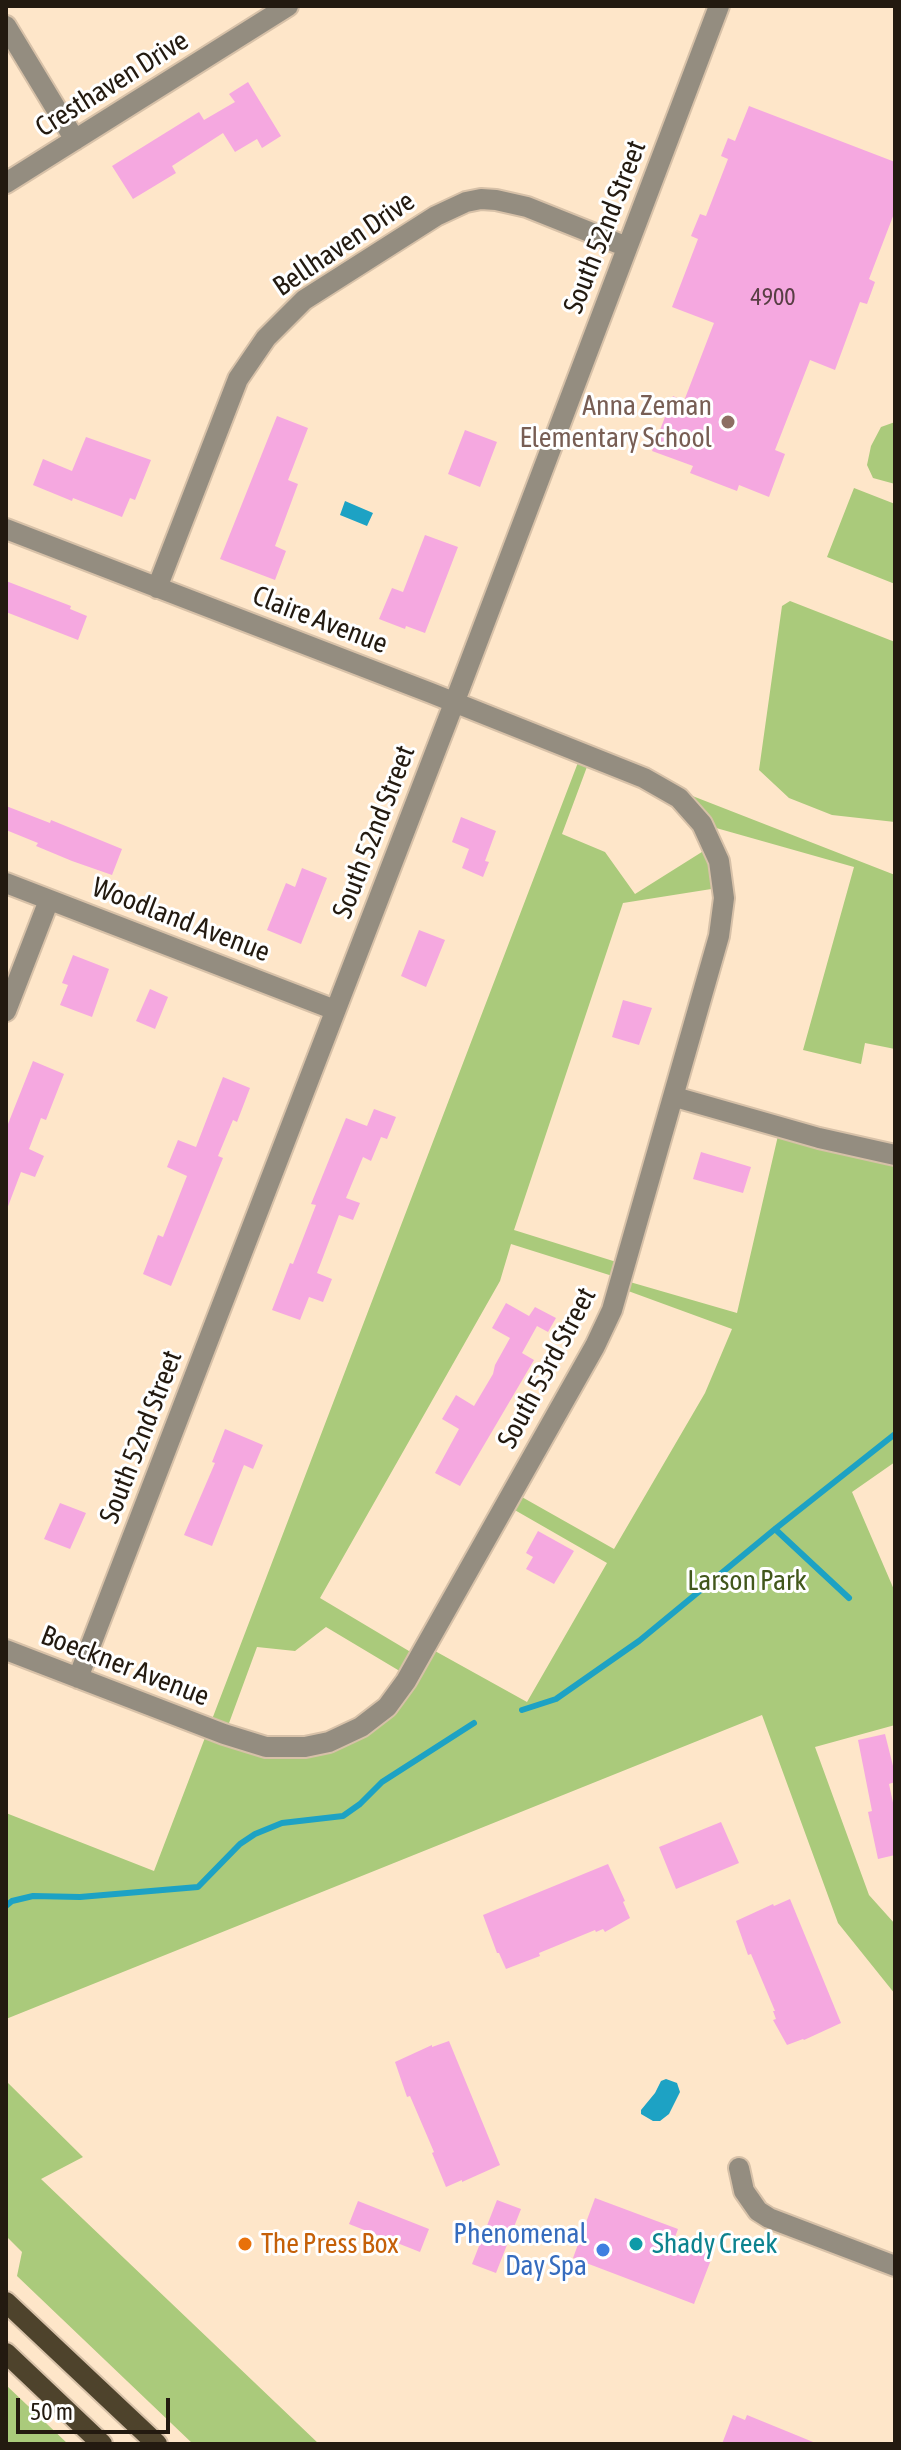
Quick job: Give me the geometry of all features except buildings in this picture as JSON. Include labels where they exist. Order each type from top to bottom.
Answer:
[{"type":"main road","points":[[6,2302],[157,2444]]},
{"type":"main road","points":[[6,2353],[102,2444]]},
{"type":"street","name":"Cresthaven Drive","points":[[6,183],[288,6]]},
{"type":"street","name":"South 52nd Street","points":[[78,1678],[719,6]]},
{"type":"street","points":[[6,26],[75,140]]},
{"type":"street","name":"Bellhaven Drive","points":[[157,588],[238,379],[266,338],[304,300],[436,216],[466,202],[481,199],[527,207],[627,247]]},
{"type":"street","name":"Claire Avenue","points":[[6,529],[613,765]]},
{"type":"street","name":"South 53rd Street","points":[[224,1734],[266,1747],[315,1746],[361,1727],[387,1707],[399,1692],[605,1327],[620,1288],[675,1097],[722,924],[724,898],[721,869],[710,837],[695,814],[679,798],[613,765]]},
{"type":"street","name":"Woodland Avenue","points":[[6,883],[335,1010]]},
{"type":"street","points":[[6,1011],[49,900]]},
{"type":"street","points":[[675,1097],[819,1138],[895,1155]]},
{"type":"street","name":"Boeckner Avenue","points":[[6,1650],[224,1734]]},
{"type":"street","points":[[739,2168],[744,2191],[758,2211],[769,2218],[895,2266]]},
{"type":"green space","points":[[895,422],[895,484],[873,478],[867,465],[871,446],[881,427]]},
{"type":"green space","points":[[854,488],[895,504],[895,584],[827,557]]},
{"type":"green space","points":[[790,601],[895,642],[895,822],[832,815],[789,798],[759,770],[782,606]]},
{"type":"green space","name":"Larson Park","points":[[582,752],[591,756],[562,834],[605,852],[635,894],[713,845],[724,887],[623,903],[514,1230],[626,1265],[623,1280],[737,1313],[780,1127],[895,1155],[895,1462],[852,1492],[895,1592],[895,1725],[815,1747],[869,1895],[895,1924],[895,1994],[838,1923],[762,1715],[6,2019],[6,1813],[154,1871]],"holes":[[[511,1244],[622,1279],[620,1288],[732,1329],[705,1393],[614,1549],[513,1492],[506,1505],[607,1563],[527,1702],[426,1646],[419,1657],[320,1598],[500,1281]],[[326,1627],[408,1676],[352,1732],[259,1746],[225,1734],[257,1647],[295,1651]]]},
{"type":"green space","points":[[613,765],[895,875],[895,1049],[865,1043],[861,1064],[803,1050],[854,867],[702,824]]},
{"type":"green space","points":[[6,2081],[83,2157],[41,2179],[319,2444],[193,2444],[17,2276],[22,2252],[6,2236]]},
{"type":"green space","points":[[6,2385],[68,2444],[6,2444]]},
{"type":"water","points":[[345,501],[373,513],[367,526],[340,515]]},
{"type":"water","points":[[666,2079],[677,2083],[680,2092],[669,2114],[660,2121],[653,2121],[641,2114],[641,2110],[661,2081]]},
{"type":"waterway","points":[[522,1710],[556,1699],[639,1641],[895,1434]]},
{"type":"waterway","points":[[775,1529],[849,1598]]},
{"type":"waterway","points":[[6,1906],[12,1901],[33,1896],[80,1897],[198,1887],[240,1844],[255,1834],[282,1823],[343,1816],[382,1782],[474,1723]]},
{"type":"place","name":"Anna Zeman Elementary School","points":[[728,422]]},
{"type":"place","name":"The Press Box","points":[[245,2244]]},
{"type":"place","name":"Shady Creek","points":[[636,2244]]},
{"type":"place","name":"Phenomenal Day Spa","points":[[603,2250]]}]
